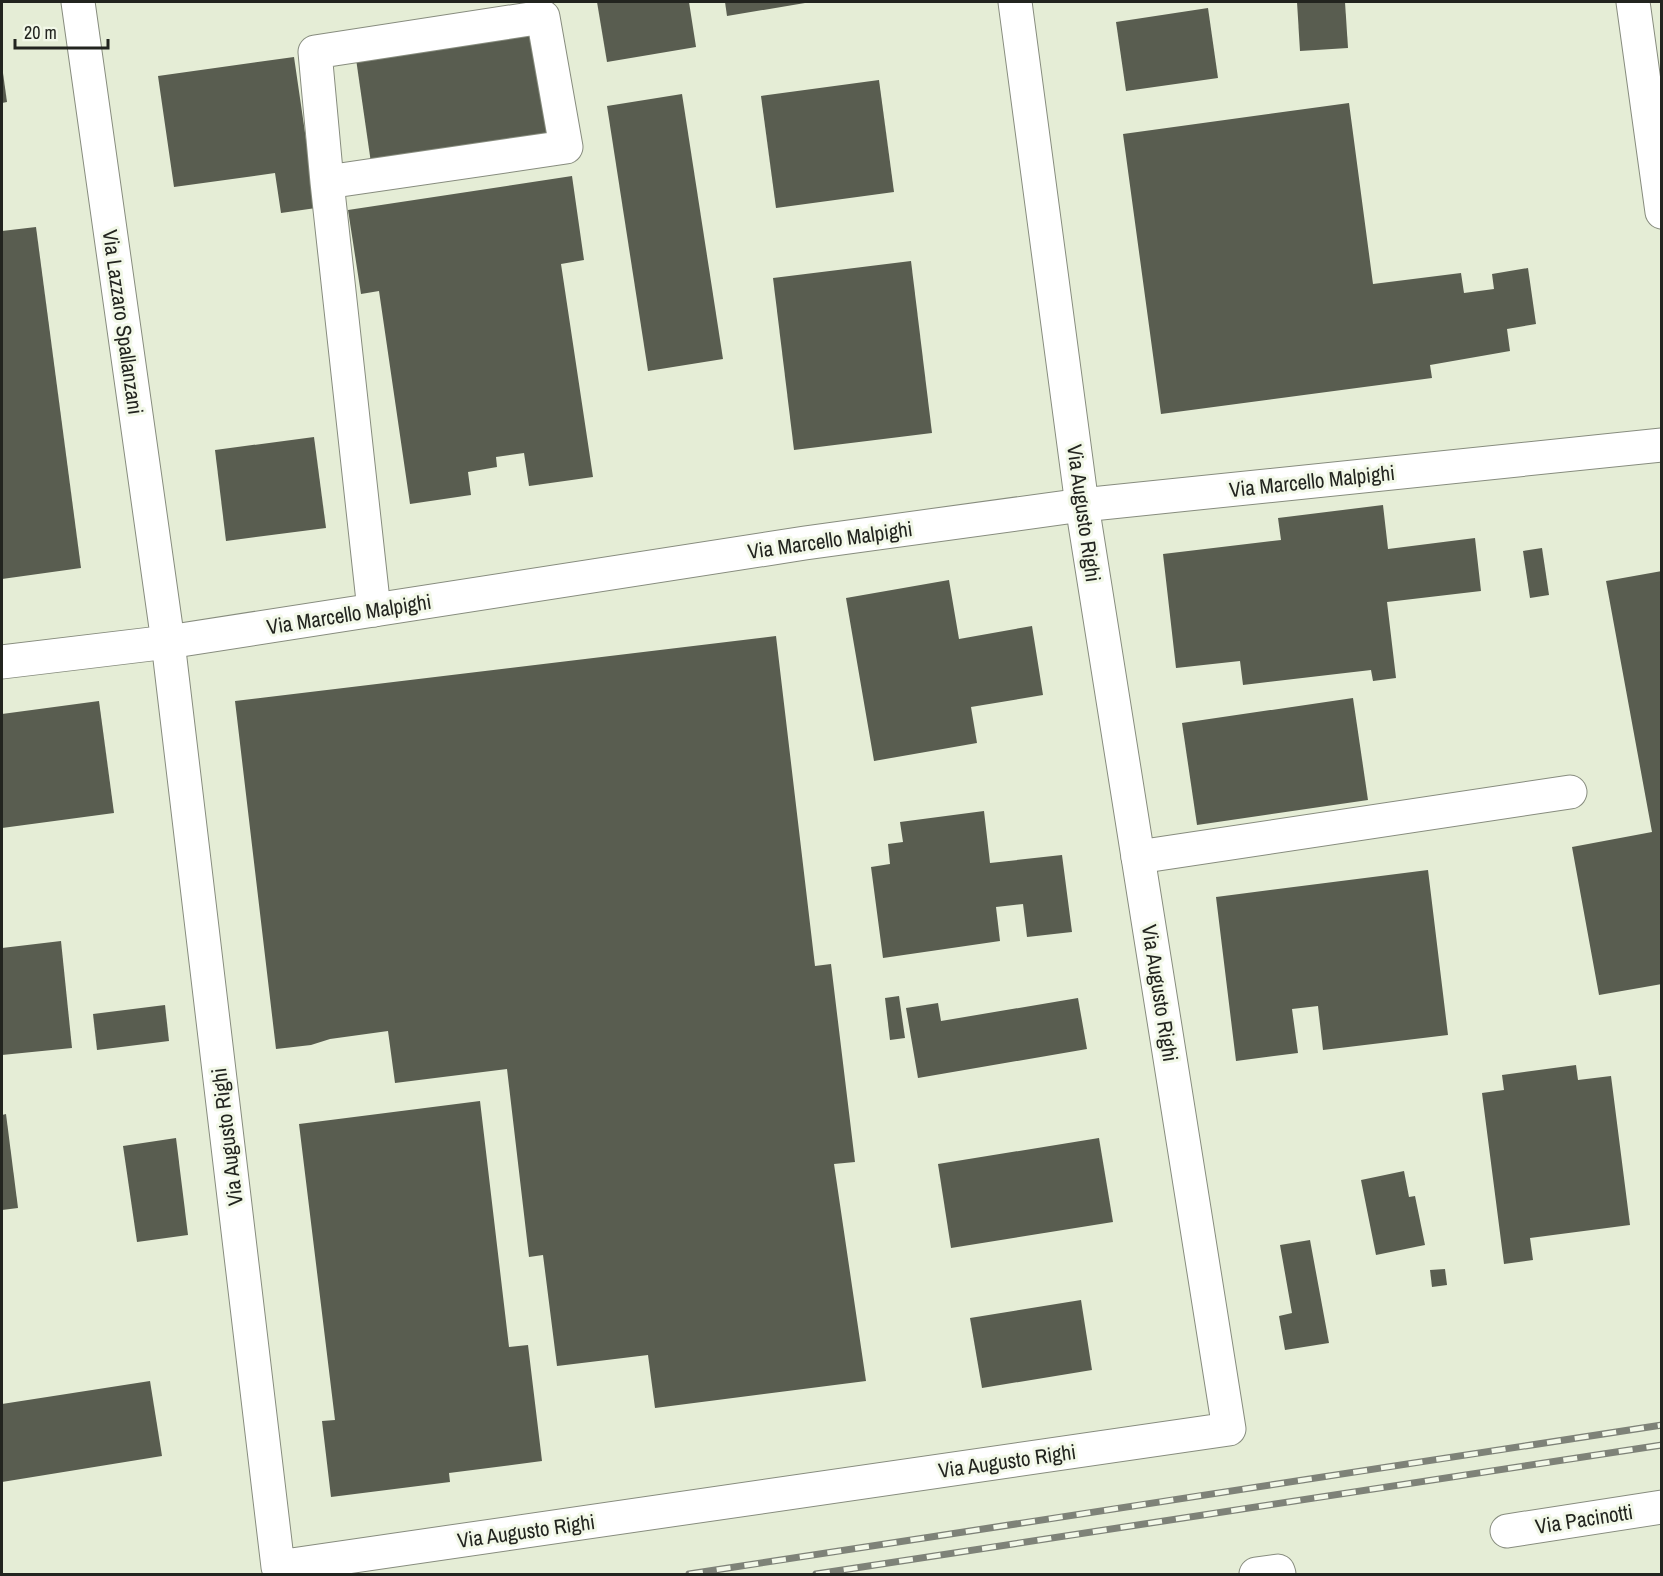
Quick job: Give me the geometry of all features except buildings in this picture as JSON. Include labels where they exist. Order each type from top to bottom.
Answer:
[{"type":"street","name":"Via Lazzaro Spallanzani","points":[[78,2],[168,642]]},
{"type":"street","name":"Via Augusto Righi","points":[[168,642],[278,1567],[1229,1429],[1082,505],[1016,2]]},
{"type":"street","points":[[1633,2],[1662,212]]},
{"type":"street","points":[[327,182],[566,147],[543,17],[315,52],[327,182],[374,610]]},
{"type":"street","name":"Via Marcello Malpighi","points":[[2,662],[168,642],[805,543],[1082,505],[1662,445]]},
{"type":"street","points":[[1138,857],[1570,792]]},
{"type":"street","name":"Via Pacinotti","points":[[1507,1531],[1662,1507]]},
{"type":"street","points":[[1256,1575],[1278,1571],[1279,1575]]},
{"type":"shaded area","points":[[2,2],[1661,2],[1661,1574],[2,1574]]},
{"type":"railway","points":[[689,1574],[1662,1425]]},
{"type":"railway","points":[[816,1574],[1662,1445]]}]
